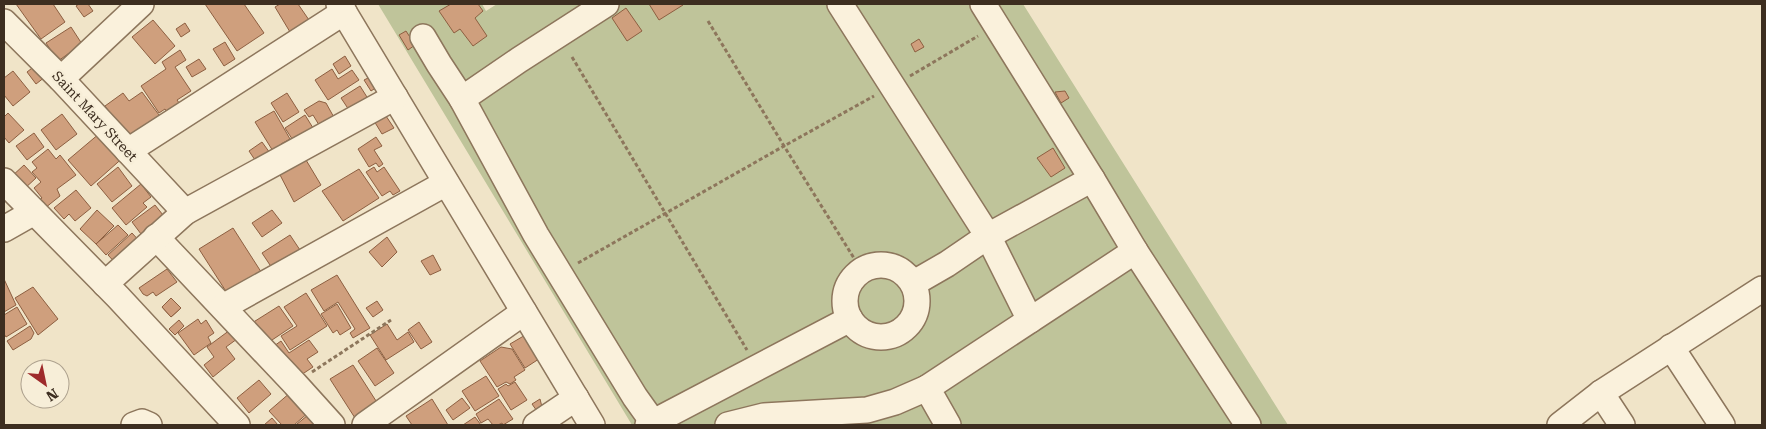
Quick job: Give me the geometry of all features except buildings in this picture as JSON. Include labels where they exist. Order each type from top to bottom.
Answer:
[{"type":"street","points":[[61,79],[141,4]]},
{"type":"street","points":[[462,99],[606,4]]},
{"type":"street","points":[[840,4],[988,236],[1030,320]]},
{"type":"street","points":[[983,4],[1092,178],[1135,251],[1248,425]]},
{"type":"street","points":[[128,151],[341,8],[592,425]]},
{"type":"street","name":"Saint Mary Street","points":[[4,22],[61,79],[185,212]]},
{"type":"street","points":[[423,37],[462,99],[536,235],[652,424],[850,319]]},
{"type":"street","points":[[105,284],[185,212],[394,97]]},
{"type":"street","points":[[914,283],[947,264],[988,236],[1092,178]]},
{"type":"street","points":[[4,181],[105,284],[237,425]]},
{"type":"street","points":[[223,307],[446,183]]},
{"type":"street","points":[[4,229],[34,212]]},
{"type":"street","points":[[156,237],[332,425]]},
{"type":"street","points":[[728,425],[764,416],[867,410],[895,402],[927,388],[1135,251]]},
{"type":"street","points":[[887,265],[902,271],[914,283],[918,299],[916,314],[907,328],[892,336],[876,338],[861,332],[850,319],[844,305],[847,289],[856,275],[870,266],[887,265]]},
{"type":"street","points":[[1560,425],[1601,393],[1762,289]]},
{"type":"street","points":[[365,425],[524,312]]},
{"type":"street","points":[[1671,347],[1722,425]]},
{"type":"street","points":[[927,388],[948,425]]},
{"type":"street","points":[[1601,393],[1622,425]]},
{"type":"street","points":[[536,425],[576,398]]},
{"type":"street","points":[[134,425],[142,422],[149,425]]},
{"type":"path","points":[[708,21],[862,271]]},
{"type":"path","points":[[560,273],[892,86],[996,25]]},
{"type":"path","points":[[572,57],[758,368]]},
{"type":"path","points":[[295,384],[391,320]]},
{"type":"green space","points":[[378,4],[482,4],[486,11],[497,4],[1023,4],[1288,425],[632,425]]}]
